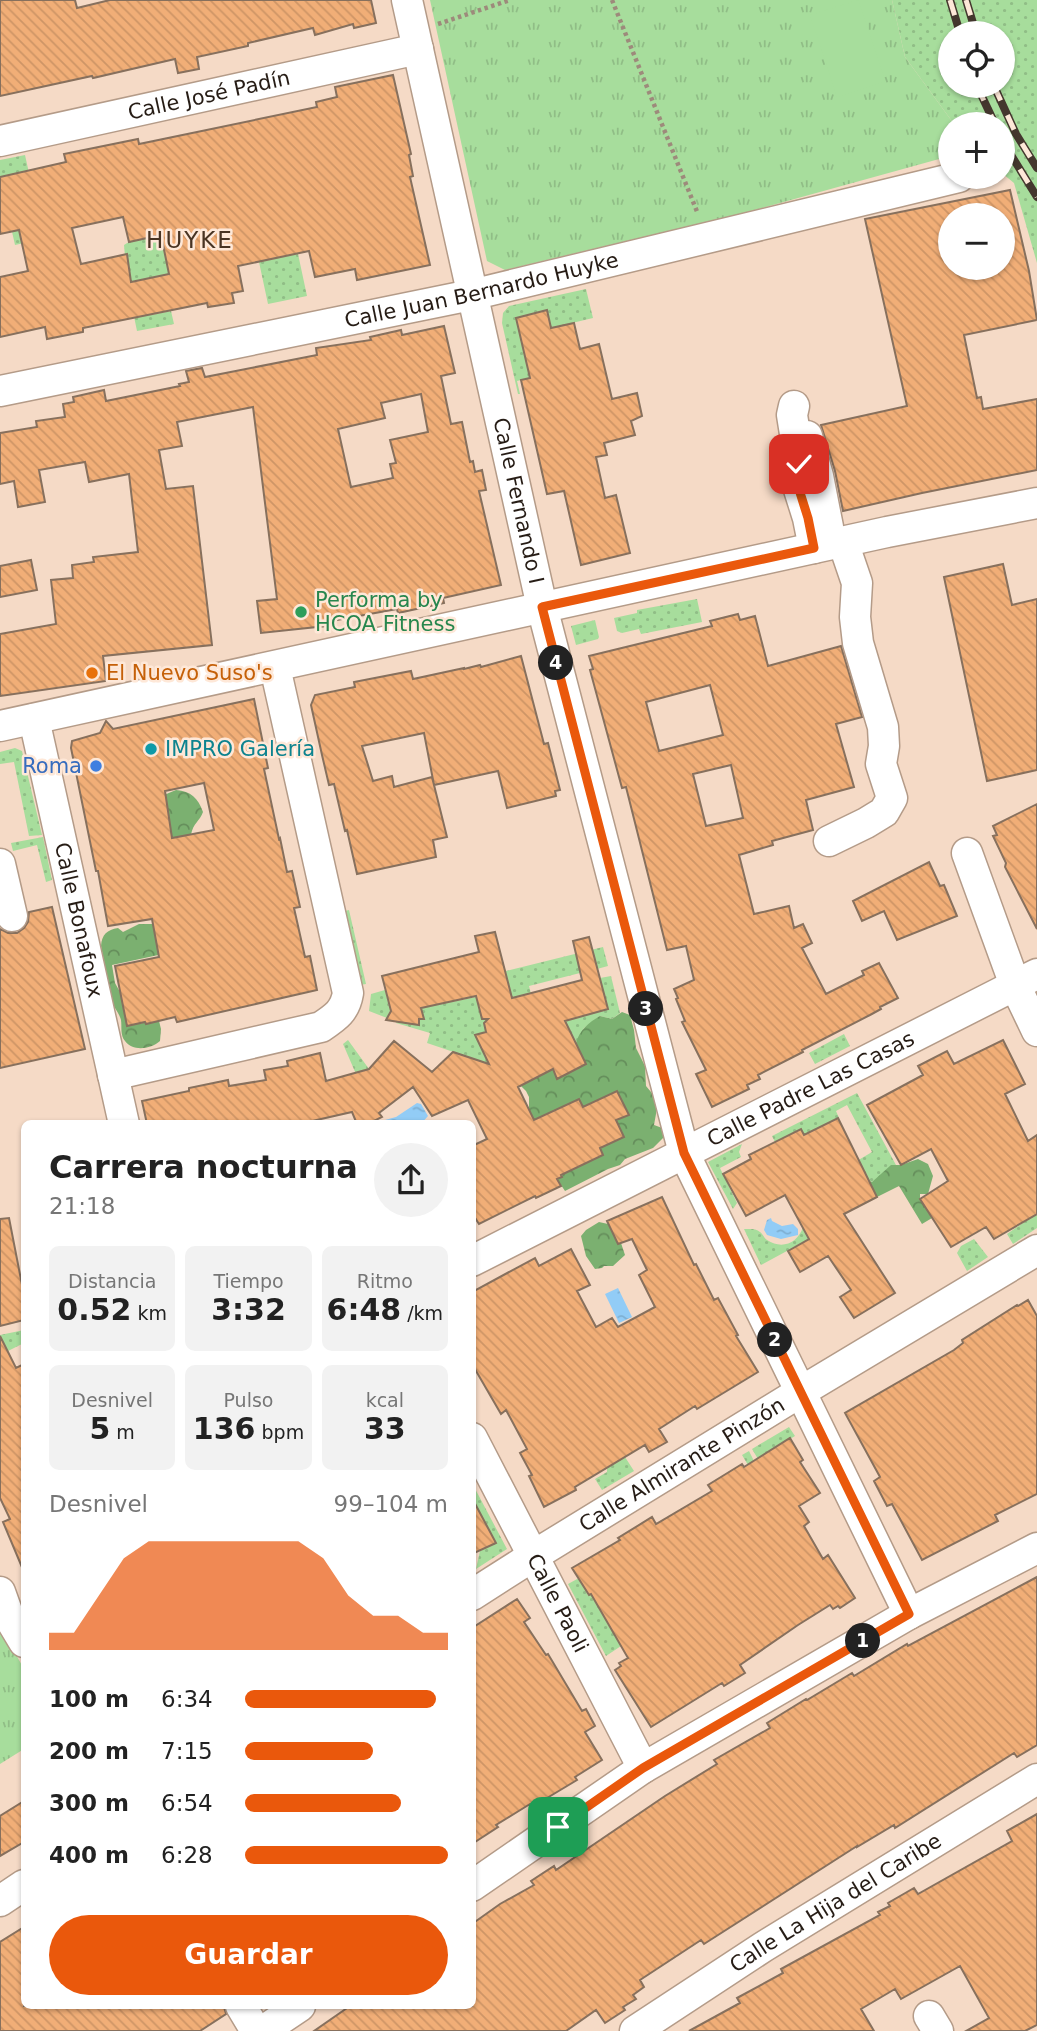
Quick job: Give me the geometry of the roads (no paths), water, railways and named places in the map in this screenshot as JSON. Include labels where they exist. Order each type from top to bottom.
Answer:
[{"type":"street","name":"Calle Fernando I","points":[[407,0],[542,607],[684,1153],[909,1614]]},
{"type":"street","name":"Calle José Padín","points":[[0,141],[416,40]]},
{"type":"street","name":"Calle Juan Bernardo Huyke","points":[[0,391],[471,295],[938,182]]},
{"type":"street","points":[[0,726],[542,607],[1037,503]]},
{"type":"street","points":[[829,841],[884,812],[892,798],[881,764],[883,727],[858,643],[855,599],[844,586],[831,545]]},
{"type":"street","points":[[113,1075],[321,1027],[342,1012],[346,1003],[348,993],[275,667]]},
{"type":"street","name":"Calle Bonafoux","points":[[34,719],[123,1120]]},
{"type":"street","points":[[967,853],[1026,979],[1037,1031]]},
{"type":"street","points":[[0,864],[7,907]]},
{"type":"street","name":"Calle Padre Las Casas","points":[[476,1259],[1026,979]]},
{"type":"street","name":"Calle Almirante Pinzón","points":[[476,1592],[1037,1250]]},
{"type":"street","name":"Calle Paoli","points":[[476,1445],[643,1768]]},
{"type":"street","points":[[476,1883],[643,1768],[909,1614],[1037,1548]]},
{"type":"street","points":[[0,1592],[9,1617],[21,1637]]},
{"type":"street","name":"Calle La Hija del Caribe","points":[[635,2031],[763,1947],[1037,1779]]},
{"type":"street","points":[[0,1901],[21,1887]]},
{"type":"street","points":[[243,2009],[256,2031]]},
{"type":"street","points":[[263,2031],[296,2009]]},
{"type":"water","points":[[417,1103],[421,1104],[428,1116],[424,1120],[385,1120],[396,1117]]},
{"type":"water","points":[[771,1218],[782,1226],[793,1224],[798,1229],[798,1235],[781,1239],[767,1235],[764,1230],[767,1220]]},
{"type":"water","points":[[618,1288],[632,1317],[619,1323],[605,1294]]},
{"type":"railway","points":[[950,0],[956,21]]},
{"type":"railway","points":[[966,0],[972,21]]},
{"type":"railway","points":[[983,98],[989,112]]},
{"type":"railway","points":[[1000,98],[1016,134],[1037,168]]},
{"type":"railway","points":[[1015,161],[1037,197]]},
{"type":"place","name":"Performa by HCOA Fitness","points":[[301,612]]},
{"type":"place","name":"El Nuevo Suso's","points":[[92,673]]},
{"type":"place","name":"IMPRO Galería","points":[[151,749]]},
{"type":"place","name":"Roma","points":[[96,766]]},
{"type":"district","name":"HUYKE","points":[[190,240]]}]
